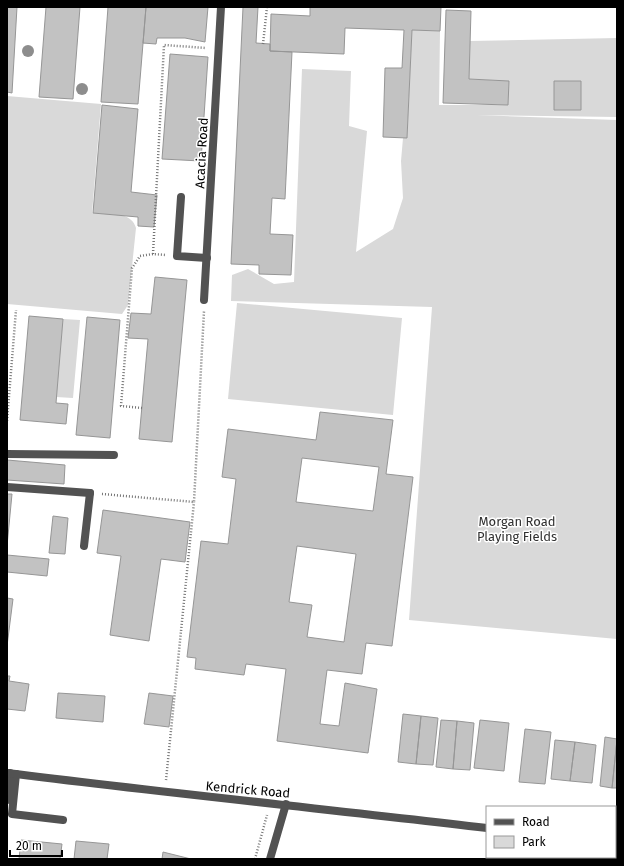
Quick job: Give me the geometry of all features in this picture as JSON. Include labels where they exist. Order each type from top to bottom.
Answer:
[{"type":"street","name":"Acacia Road","points":[[204,300],[221,7]]},
{"type":"street","points":[[181,196],[177,256],[207,258]]},
{"type":"street","points":[[7,454],[114,455]]},
{"type":"street","points":[[7,487],[90,494],[84,546]]},
{"type":"street","points":[[7,800],[11,773]]},
{"type":"street","points":[[11,773],[12,814],[63,820]]},
{"type":"street","name":"Kendrick Road","points":[[11,773],[165,793],[286,804],[486,828]]},
{"type":"street","points":[[270,859],[286,804]]},
{"type":"path","points":[[263,44],[265,12],[267,7]]},
{"type":"path","points":[[153,254],[164,45],[219,49]]},
{"type":"path","points":[[142,408],[121,406],[132,268],[140,256],[153,254],[177,256]]},
{"type":"path","points":[[165,793],[194,502],[204,300]]},
{"type":"path","points":[[7,421],[16,310]]},
{"type":"path","points":[[90,494],[194,502]]},
{"type":"path","points":[[255,859],[271,803]]},
{"type":"green space","name":"Morgan Road Playing Fields","points":[[412,30],[440,31],[439,105],[508,105],[509,81],[469,79],[470,41],[617,38],[617,117],[476,115],[617,120],[617,639],[409,620],[432,307],[231,301],[232,275],[248,269],[274,284],[294,282],[302,69],[351,71],[349,126],[367,131],[356,252],[393,229],[403,198],[401,161],[403,138],[407,138]]},
{"type":"green space","points":[[7,96],[101,104],[92,213],[111,213],[124,216],[134,222],[136,228],[128,305],[122,314],[7,304]]},
{"type":"green space","points":[[237,303],[402,318],[393,415],[228,399]]},
{"type":"green space","points":[[63,319],[80,320],[73,398],[56,397]]},
{"type":"building","points":[[7,7],[17,7],[12,93],[7,92]]},
{"type":"building","points":[[46,7],[80,7],[73,99],[39,97]]},
{"type":"building","points":[[108,7],[146,7],[138,104],[101,102]]},
{"type":"building","points":[[146,7],[208,7],[205,42],[185,38],[157,38],[156,44],[143,43]]},
{"type":"building","points":[[243,7],[258,7],[256,43],[270,44],[270,51],[292,52],[285,199],[272,198],[270,234],[293,235],[291,275],[259,274],[259,265],[231,264]]},
{"type":"building","points":[[310,7],[441,7],[440,31],[412,30],[407,138],[383,137],[385,68],[402,68],[404,30],[345,28],[344,54],[270,51],[271,14],[310,16]]},
{"type":"building","points":[[446,10],[471,11],[469,79],[509,81],[508,105],[443,103]]},
{"type":"building","points":[[170,54],[208,57],[201,161],[162,159]]},
{"type":"building","points":[[554,81],[581,81],[581,110],[554,110]]},
{"type":"building","points":[[102,105],[138,109],[131,192],[157,195],[154,227],[138,226],[138,217],[93,213]]},
{"type":"building","points":[[155,277],[187,280],[172,442],[139,439],[148,339],[128,338],[131,313],[151,314]]},
{"type":"building","points":[[29,316],[63,319],[56,403],[68,404],[66,424],[20,420]]},
{"type":"building","points":[[87,317],[120,320],[110,438],[76,435]]},
{"type":"building","points":[[320,412],[393,420],[386,474],[413,477],[392,646],[366,643],[362,674],[327,670],[320,724],[339,726],[345,683],[377,689],[368,753],[277,741],[286,669],[246,664],[244,675],[195,669],[196,658],[187,657],[201,541],[228,544],[236,479],[222,477],[228,429],[316,440]],"holes":[[[302,458],[379,467],[373,511],[296,502]],[[297,546],[356,554],[344,642],[307,637],[312,605],[289,602]]]},
{"type":"building","points":[[7,460],[65,465],[64,484],[7,480]]},
{"type":"building","points":[[7,494],[12,494],[7,546]]},
{"type":"building","points":[[103,510],[190,522],[185,562],[161,559],[149,641],[110,635],[121,556],[97,553]]},
{"type":"building","points":[[53,516],[68,518],[65,554],[49,553]]},
{"type":"building","points":[[7,555],[49,559],[47,576],[7,572]]},
{"type":"building","points":[[7,598],[13,599],[7,646]]},
{"type":"building","points":[[7,676],[10,676],[9,681],[29,684],[25,711],[7,709]]},
{"type":"building","points":[[58,693],[105,696],[103,722],[56,718]]},
{"type":"building","points":[[149,693],[173,696],[169,727],[144,724]]},
{"type":"building","points":[[403,714],[421,716],[416,764],[398,762]]},
{"type":"building","points":[[421,716],[438,718],[433,765],[416,764]]},
{"type":"building","points":[[441,720],[457,721],[453,769],[436,767]]},
{"type":"building","points":[[480,720],[509,723],[504,771],[474,768]]},
{"type":"building","points":[[457,721],[474,723],[470,770],[453,769]]},
{"type":"building","points":[[525,729],[551,732],[545,784],[519,782]]},
{"type":"building","points":[[605,737],[617,739],[612,788],[600,786]]},
{"type":"building","points":[[555,740],[575,742],[570,781],[551,779]]},
{"type":"building","points":[[617,740],[617,788],[612,788]]},
{"type":"building","points":[[575,742],[596,745],[592,783],[570,781]]},
{"type":"building","points":[[21,840],[62,844],[60,859],[19,859]]},
{"type":"building","points":[[76,841],[109,844],[107,859],[74,859]]},
{"type":"building","points":[[163,852],[191,859],[162,859]]}]
